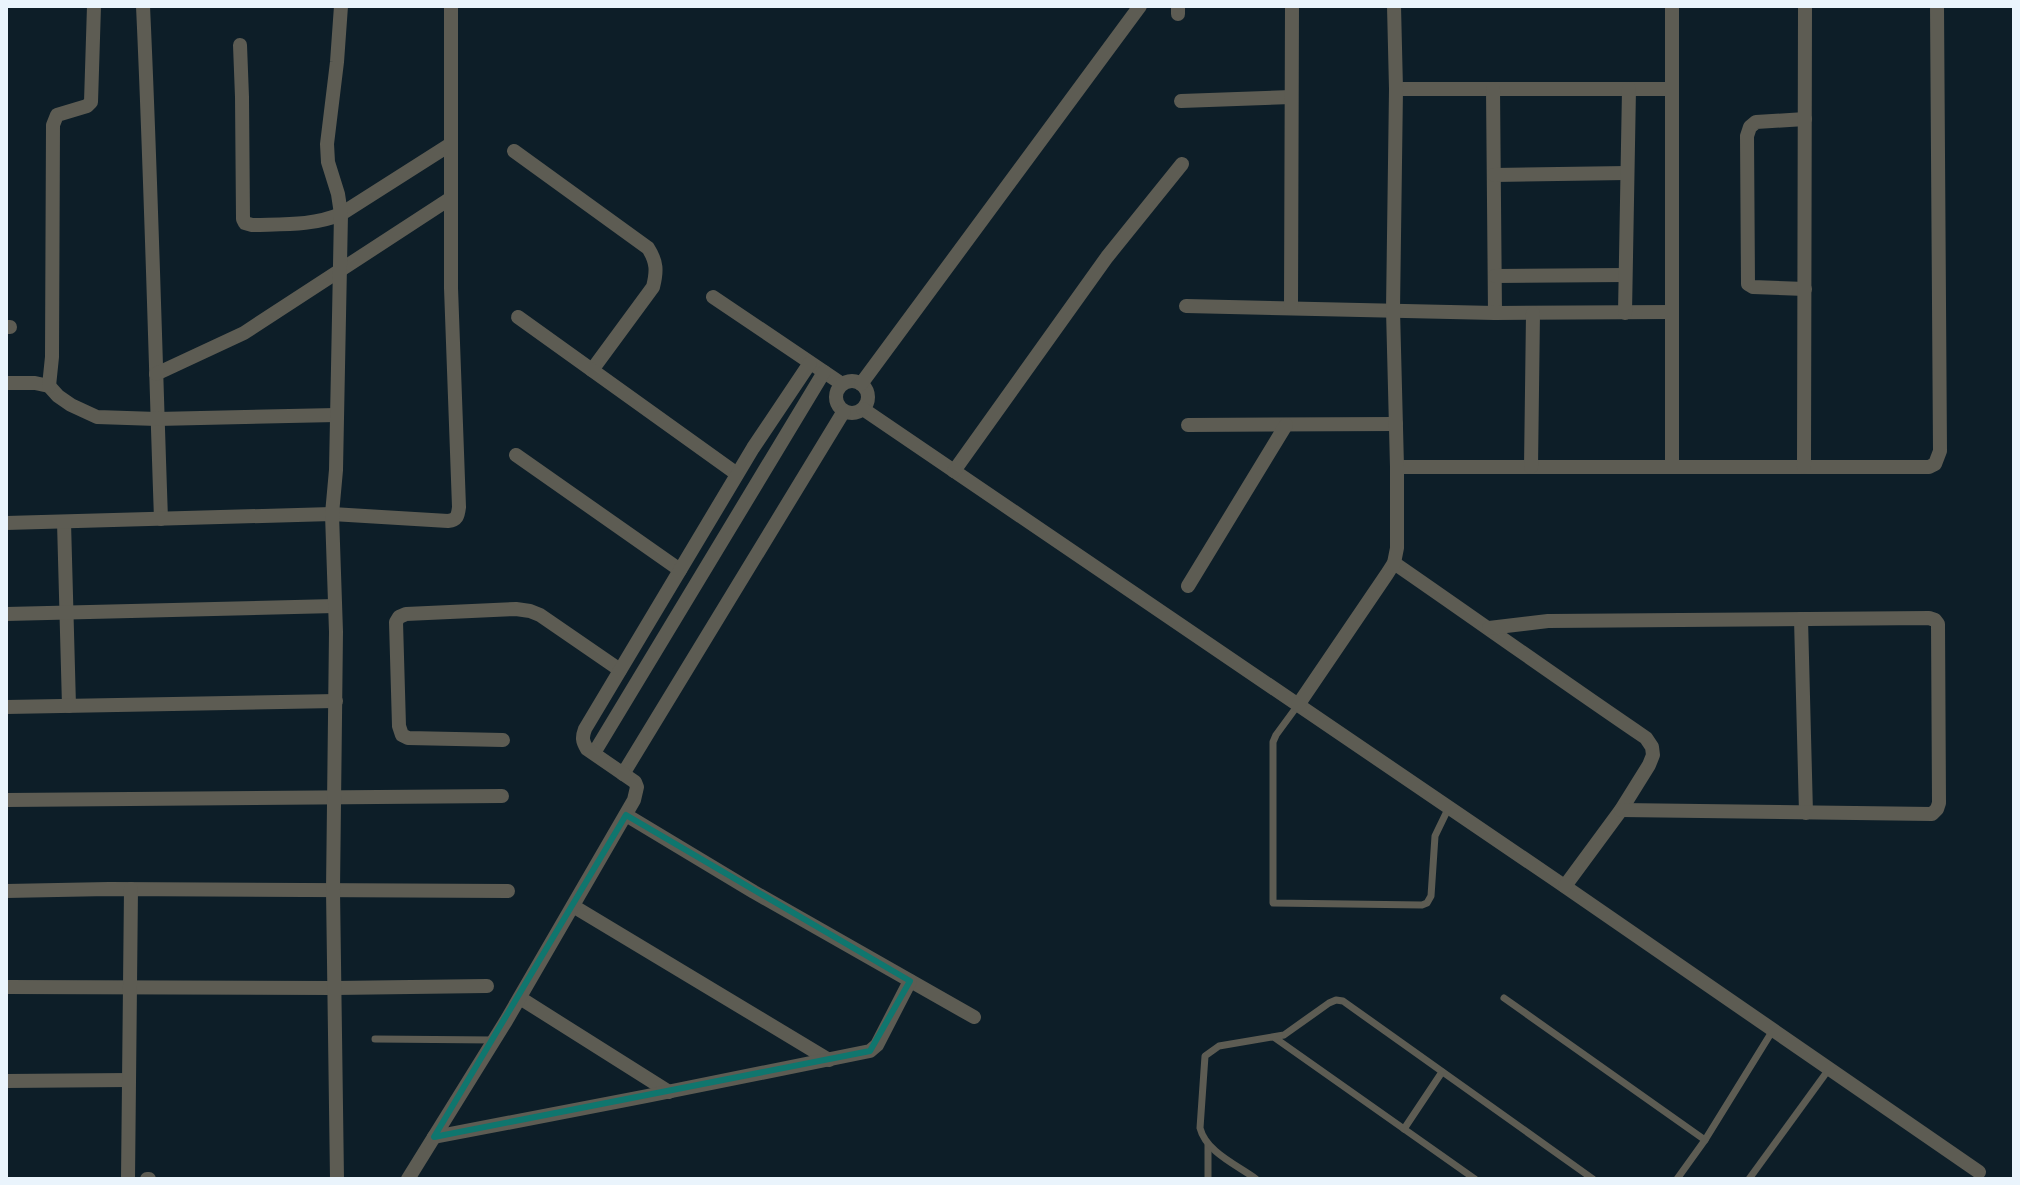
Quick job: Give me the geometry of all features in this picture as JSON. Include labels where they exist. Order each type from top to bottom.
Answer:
[{"type":"street","points":[[49,386],[53,125],[57,115],[91,102],[94,6]]},
{"type":"street","points":[[143,6],[151,165],[150,226],[161,519]]},
{"type":"street","points":[[337,1179],[333,890],[336,701],[332,514],[336,470],[341,214],[328,162],[327,144],[341,6]]},
{"type":"street","points":[[6,523],[332,514],[448,521],[457,518],[451,288],[451,6]]},
{"type":"street","points":[[861,384],[1140,6]]},
{"type":"street","points":[[1291,308],[1292,6]]},
{"type":"street","points":[[1298,705],[1394,563],[1397,548],[1393,310],[1394,6]]},
{"type":"street","points":[[1672,6],[1672,466]]},
{"type":"street","points":[[1804,467],[1805,6]]},
{"type":"street","points":[[1397,467],[1929,467],[1935,464],[1940,451],[1937,6]]},
{"type":"street","points":[[240,45],[245,223],[327,220],[451,144]]},
{"type":"street","points":[[1396,89],[1672,89]]},
{"type":"street","points":[[1493,89],[1495,313]]},
{"type":"street","points":[[1625,313],[1629,89]]},
{"type":"street","points":[[1181,101],[1291,97]]},
{"type":"street","points":[[1805,119],[1756,122],[1747,136],[1748,284],[1753,287],[1805,289]]},
{"type":"street","points":[[514,151],[648,248],[655,258],[657,271],[653,287],[592,370]]},
{"type":"street","points":[[954,471],[1107,257],[1182,164]]},
{"type":"street","points":[[1494,175],[1627,173]]},
{"type":"street","points":[[156,374],[244,333],[451,198]]},
{"type":"street","points":[[1495,276],[1625,275]]},
{"type":"street","points":[[713,297],[842,384]]},
{"type":"street","points":[[1186,306],[1495,313],[1672,312]]},
{"type":"street","points":[[1531,467],[1533,313]]},
{"type":"street","points":[[518,317],[737,474]]},
{"type":"street","points":[[408,1179],[495,1040],[634,800],[635,782],[587,749],[583,743],[585,729],[737,474],[810,363]]},
{"type":"street","points":[[594,753],[824,372]]},
{"type":"street","points":[[852,381],[861,384],[867,391],[868,401],[863,409],[854,413],[844,411],[837,403],[837,393],[842,384],[852,381]]},
{"type":"street","points":[[6,383],[49,386],[58,396],[97,417],[157,419],[336,415]]},
{"type":"street","points":[[863,409],[1565,886],[1979,1172]]},
{"type":"street","points":[[623,774],[844,411]]},
{"type":"street","points":[[1188,425],[1396,424]]},
{"type":"street","points":[[1188,586],[1286,425]]},
{"type":"street","points":[[516,455],[680,570]]},
{"type":"street","points":[[64,522],[69,706]]},
{"type":"street","points":[[1394,563],[1646,738],[1652,747],[1649,765],[1621,810],[1565,886]]},
{"type":"street","points":[[6,614],[335,606]]},
{"type":"street","points":[[503,740],[408,738],[402,735],[399,726],[396,622],[399,617],[406,614],[530,611],[620,670]]},
{"type":"street","points":[[1801,619],[1806,813]]},
{"type":"street","points":[[1489,628],[1548,621],[1935,620],[1939,629],[1937,809],[1932,814],[1621,810]]},
{"type":"street","points":[[6,707],[336,701]]},
{"type":"street","points":[[6,800],[502,796]]},
{"type":"street","points":[[626,815],[974,1017]]},
{"type":"street","points":[[128,1179],[131,889]]},
{"type":"street","points":[[6,891],[508,891]]},
{"type":"street","points":[[573,906],[829,1060]]},
{"type":"street","points":[[434,1137],[870,1051],[877,1045],[910,981]]},
{"type":"street","points":[[6,987],[487,986]]},
{"type":"street","points":[[520,998],[669,1092]]},
{"type":"street","points":[[6,1081],[129,1080]]},
{"type":"lane","points":[[1298,705],[1273,742],[1273,903],[1427,903],[1431,896],[1435,836],[1449,807]]},
{"type":"lane","points":[[1504,998],[1705,1140]]},
{"type":"lane","points":[[1256,1179],[1208,1145],[1202,1136],[1205,1056],[1219,1046],[1284,1035],[1336,1000],[1343,1001],[1593,1179]]},
{"type":"lane","points":[[1677,1179],[1705,1140],[1773,1030]]},
{"type":"lane","points":[[1275,1038],[1475,1179]]},
{"type":"lane","points":[[375,1039],[495,1040]]},
{"type":"lane","points":[[1751,1178],[1829,1069]]},
{"type":"lane","points":[[1404,1129],[1442,1072]]},
{"type":"lane","points":[[1208,1145],[1208,1179]]},
{"type":"highlighted area","points":[[626,815],[910,981],[870,1051],[434,1137]]}]
